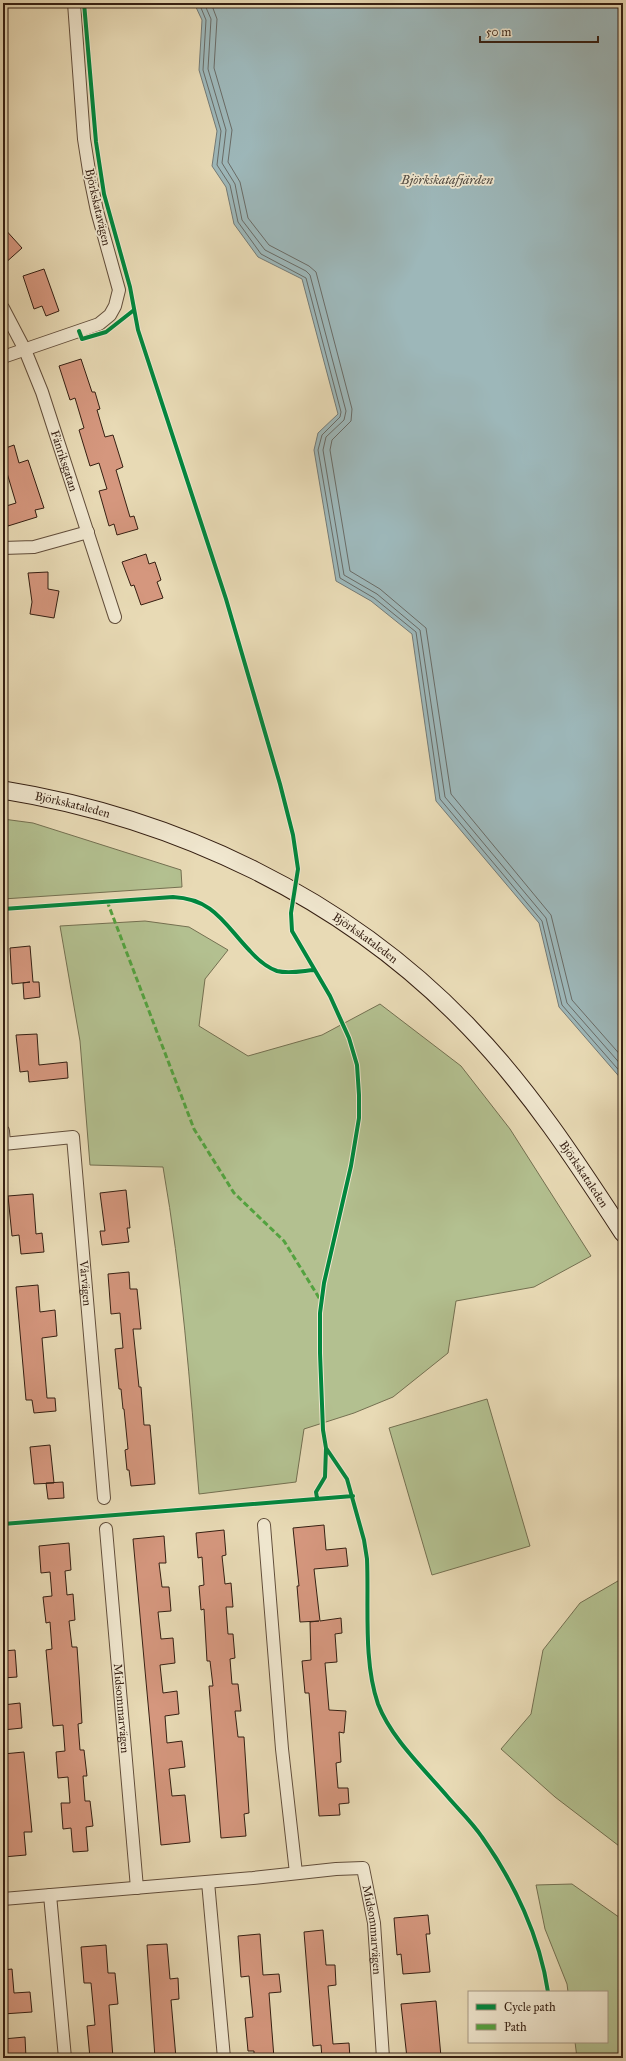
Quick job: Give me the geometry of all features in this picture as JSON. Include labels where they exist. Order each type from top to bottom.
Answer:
[{"type":"main road","name":"Björkskataleden","points":[[3,790],[66,801],[115,815],[202,846],[225,855],[269,877],[342,921],[410,972],[468,1026],[493,1053],[531,1099],[572,1155],[623,1233]]},
{"type":"street","name":"Björkskatavägen","points":[[3,357],[99,324],[110,315],[118,299],[118,284],[97,211],[84,139],[74,3]]},
{"type":"street","name":"Fänriksgatan","points":[[3,308],[25,350],[42,392],[115,617]]},
{"type":"street","points":[[3,548],[34,547],[88,532]]},
{"type":"street","name":"Vårvägen","points":[[3,1131],[4,1144],[73,1137],[104,1498]]},
{"type":"street","points":[[264,1525],[282,1749],[296,1873]]},
{"type":"street","name":"Midsommarvägen","points":[[106,1529],[137,1888]]},
{"type":"street","name":"Midsommarvägen","points":[[3,1899],[208,1882],[336,1869],[363,1868],[374,1922],[383,2058]]},
{"type":"street","points":[[208,1882],[224,2058]]},
{"type":"street","points":[[50,1895],[65,2058]]},
{"type":"green space","points":[[3,819],[33,823],[181,870],[182,887],[3,899]]},
{"type":"green space","points":[[145,921],[189,927],[228,950],[205,979],[199,1026],[248,1056],[322,1035],[380,1004],[461,1066],[510,1129],[591,1256],[534,1287],[456,1301],[448,1353],[393,1397],[354,1413],[304,1429],[296,1482],[199,1494],[189,1371],[180,1289],[170,1208],[163,1167],[90,1165],[80,1041],[60,926]]},
{"type":"green space","points":[[487,1399],[530,1546],[432,1575],[389,1428]]},
{"type":"green space","points":[[623,1578],[623,1849],[555,1797],[501,1749],[531,1714],[543,1650],[580,1603]]},
{"type":"green space","points":[[572,1884],[623,1920],[623,2058],[577,2058],[575,2043],[608,2043],[608,1991],[568,1991],[567,1984],[545,1929],[536,1885]]},
{"type":"water","name":"Björkskatafjärden","points":[[194,3],[623,3],[623,1081],[559,1007],[539,923],[436,801],[412,634],[371,601],[336,581],[314,450],[318,433],[338,414],[302,279],[258,257],[234,224],[226,187],[212,166],[217,131],[199,70],[202,20]]},
{"type":"building","points":[[3,227],[22,248],[3,265]]},
{"type":"building","points":[[44,269],[59,311],[46,316],[42,306],[34,309],[23,276]]},
{"type":"building","points":[[81,359],[92,392],[95,392],[100,409],[97,410],[105,437],[113,435],[123,467],[116,470],[130,517],[134,516],[138,529],[117,535],[114,524],[109,526],[99,491],[107,489],[99,463],[90,466],[79,430],[84,428],[75,398],[70,400],[59,366]]},
{"type":"building","points":[[14,445],[19,463],[28,460],[44,508],[35,510],[37,517],[8,526],[3,507],[16,503],[7,473],[3,474],[3,449]]},
{"type":"building","points":[[146,554],[149,564],[155,562],[161,580],[157,582],[163,598],[141,605],[134,585],[131,586],[122,562]]},
{"type":"building","points":[[48,572],[48,589],[59,591],[54,618],[30,614],[32,602],[28,573]]},
{"type":"building","points":[[30,946],[33,982],[39,982],[40,997],[24,999],[23,983],[30,982],[12,984],[10,948]]},
{"type":"building","points":[[37,1034],[39,1065],[67,1062],[68,1078],[29,1082],[28,1071],[20,1072],[16,1035]]},
{"type":"building","points":[[126,1190],[130,1228],[127,1228],[129,1242],[102,1245],[100,1231],[105,1231],[100,1193]]},
{"type":"building","points":[[33,1194],[36,1234],[42,1233],[44,1252],[21,1254],[19,1235],[12,1236],[8,1196]]},
{"type":"building","points":[[129,1272],[130,1289],[137,1289],[141,1329],[133,1329],[139,1387],[141,1387],[144,1425],[150,1425],[155,1484],[131,1486],[129,1470],[127,1470],[125,1450],[128,1449],[115,1349],[123,1348],[120,1313],[111,1314],[108,1274]]},
{"type":"building","points":[[38,1285],[40,1312],[55,1310],[57,1336],[42,1338],[47,1398],[55,1398],[56,1411],[34,1413],[32,1400],[26,1400],[16,1287]]},
{"type":"building","points":[[50,1445],[54,1483],[34,1484],[30,1447]]},
{"type":"building","points":[[63,1482],[64,1498],[48,1499],[46,1483]]},
{"type":"building","points":[[324,1525],[326,1550],[346,1548],[348,1566],[314,1569],[320,1621],[341,1618],[342,1633],[335,1634],[337,1662],[325,1663],[329,1710],[346,1711],[344,1733],[339,1732],[341,1762],[336,1763],[338,1788],[348,1788],[349,1803],[339,1804],[340,1815],[319,1816],[309,1693],[305,1693],[302,1661],[311,1660],[310,1622],[319,1621],[300,1622],[297,1586],[299,1586],[293,1528]]},
{"type":"building","points":[[224,1530],[226,1555],[222,1556],[225,1584],[231,1583],[233,1607],[226,1607],[228,1634],[233,1634],[235,1658],[230,1659],[232,1684],[238,1684],[241,1711],[235,1711],[238,1737],[244,1737],[249,1813],[244,1814],[246,1836],[221,1838],[209,1686],[213,1686],[210,1661],[207,1661],[204,1609],[201,1610],[199,1586],[204,1585],[202,1557],[198,1558],[196,1533]]},
{"type":"building","points":[[164,1536],[166,1563],[159,1563],[162,1587],[169,1587],[171,1611],[158,1612],[161,1639],[173,1638],[175,1663],[160,1665],[163,1693],[177,1691],[179,1714],[165,1716],[167,1743],[182,1741],[185,1767],[169,1769],[172,1796],[185,1795],[190,1842],[161,1845],[133,1539]]},
{"type":"building","points":[[69,1543],[71,1570],[65,1571],[67,1595],[73,1594],[75,1620],[69,1621],[72,1647],[77,1647],[82,1723],[78,1724],[80,1750],[84,1750],[87,1776],[83,1776],[85,1801],[90,1801],[93,1826],[86,1827],[88,1851],[73,1852],[71,1828],[63,1829],[61,1803],[70,1803],[68,1777],[58,1778],[56,1752],[65,1751],[63,1725],[53,1726],[46,1650],[52,1649],[50,1622],[46,1623],[43,1597],[52,1596],[50,1572],[41,1573],[39,1546]]},
{"type":"building","points":[[15,1650],[17,1677],[3,1678],[3,1651]]},
{"type":"building","points":[[20,1703],[22,1728],[3,1730],[3,1705]]},
{"type":"building","points":[[24,1752],[32,1832],[24,1832],[26,1855],[3,1857],[3,1754]]},
{"type":"building","points":[[428,1915],[430,1934],[426,1934],[430,1972],[403,1974],[401,1954],[397,1955],[394,1918]]},
{"type":"building","points":[[323,1930],[326,1965],[335,1965],[336,1985],[328,1986],[333,2044],[349,2043],[350,2058],[322,2058],[321,2045],[313,2046],[304,1932]]},
{"type":"building","points":[[260,1934],[263,1975],[279,1974],[281,1992],[269,1993],[274,2058],[254,2058],[254,2051],[248,2051],[245,2018],[253,2017],[249,1976],[241,1977],[238,1936]]},
{"type":"building","points":[[167,1944],[170,1979],[178,1978],[179,1999],[171,2000],[176,2058],[155,2058],[147,1945]]},
{"type":"building","points":[[106,1945],[108,1973],[115,1973],[118,2004],[109,2005],[113,2058],[90,2058],[87,2026],[95,2025],[91,1983],[84,1983],[81,1947]]},
{"type":"building","points":[[12,1969],[14,1993],[30,1992],[32,2012],[3,2014],[3,1970]]},
{"type":"building","points":[[436,2001],[441,2057],[407,2058],[401,2004]]},
{"type":"building","points":[[25,2037],[26,2058],[3,2058],[3,2039]]},
{"type":"marked path","points":[[107,901],[194,1129],[234,1193],[284,1241],[321,1301]]},
{"type":"cycle path","points":[[84,3],[96,142],[104,194],[130,287],[138,330],[226,599],[280,784],[293,835],[298,869],[291,913],[292,931],[330,996],[349,1038],[357,1065],[359,1118],[351,1166],[324,1283],[320,1313],[320,1353],[323,1430],[326,1448],[347,1479],[364,1540],[367,1559],[368,1651],[373,1687],[384,1717],[399,1741],[474,1826],[505,1872],[532,1931],[539,1951],[548,1991]]},
{"type":"cycle path","points":[[79,331],[82,339],[106,332],[134,310]]},
{"type":"cycle path","points":[[3,909],[173,897],[187,899],[199,902],[209,908],[262,963],[269,967],[277,971],[286,972],[314,970]]},
{"type":"cycle path","points":[[317,1498],[316,1492],[325,1477],[326,1448]]},
{"type":"cycle path","points":[[3,1524],[353,1496]]}]
